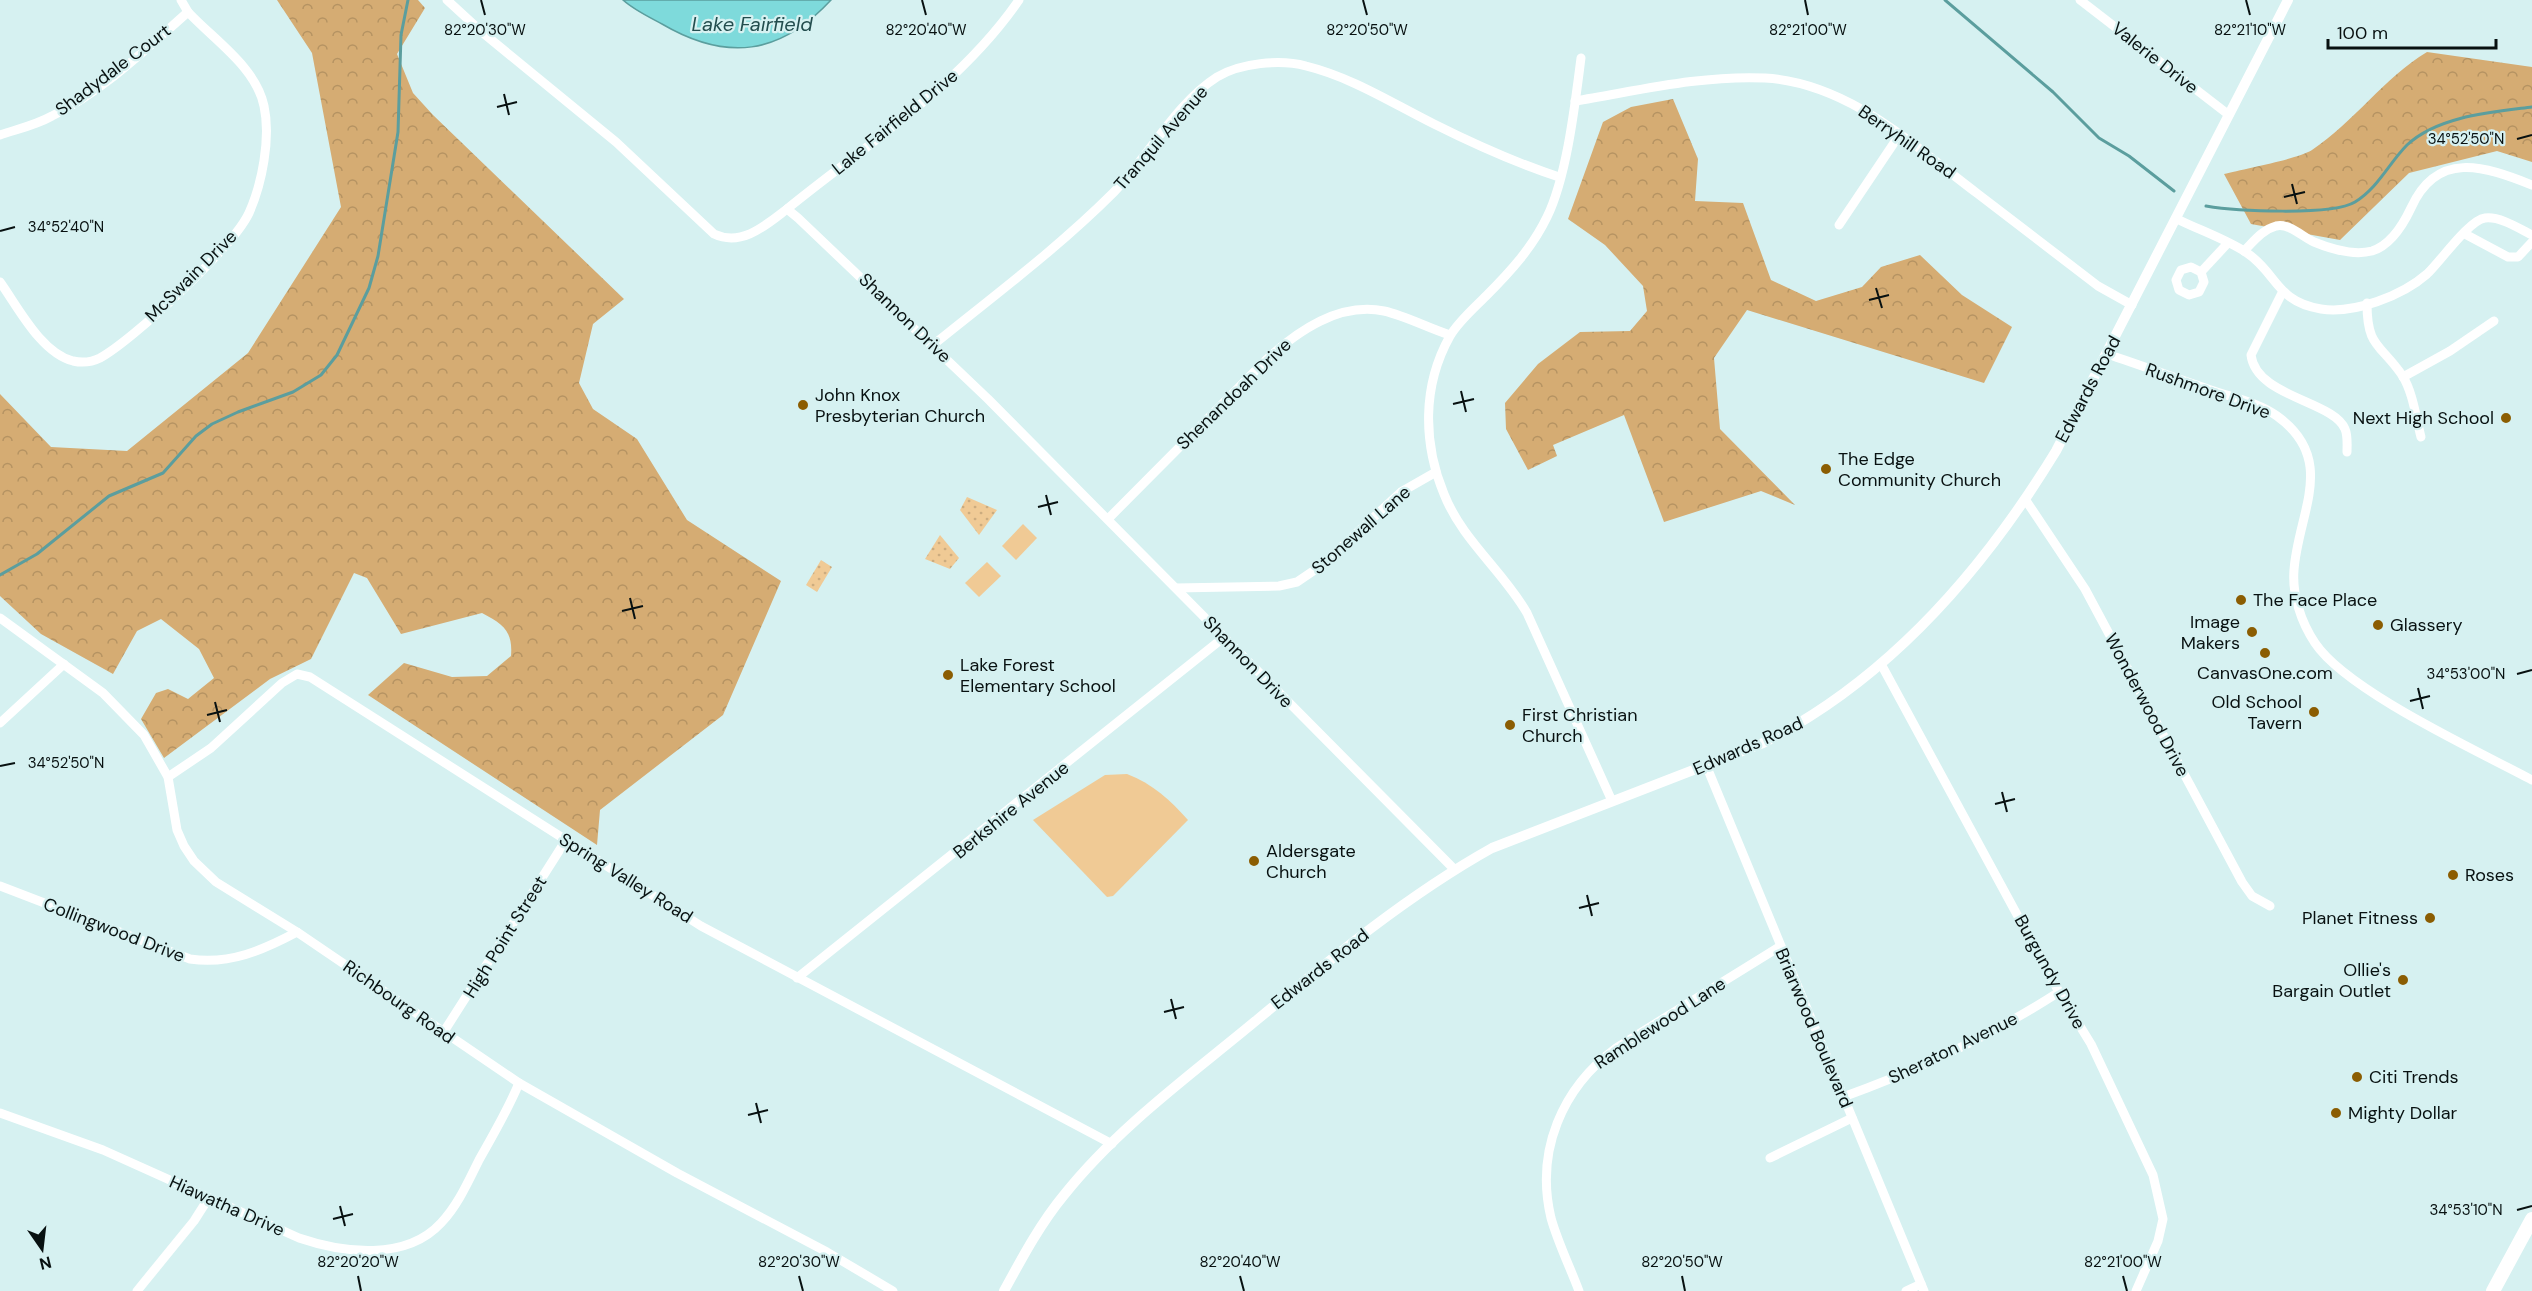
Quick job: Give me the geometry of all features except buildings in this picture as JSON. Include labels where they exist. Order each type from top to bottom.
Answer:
[{"type":"main road","points":[[2493,1291],[2532,1219]]},
{"type":"street","name":"McSwain Drive","points":[[0,282],[38,334],[60,354],[80,362],[94,361],[118,346],[143,324],[203,269],[238,231],[248,213],[261,166],[266,139],[264,106],[249,74],[188,12],[181,0]]},
{"type":"street","points":[[447,0],[483,33],[616,142],[714,234],[728,239],[746,236],[787,209]]},
{"type":"street","name":"Lake Fairfield Drive","points":[[787,209],[951,79],[987,43],[1019,0]]},
{"type":"street","name":"Valerie Drive","points":[[2082,0],[2229,115]]},
{"type":"street","name":"Edwards Road","points":[[1004,1291],[1038,1230],[1064,1195],[1148,1110],[1326,963],[1454,869],[1511,840],[1763,743],[1801,723],[1844,695],[1881,664],[1970,572],[2025,499],[2056,451],[2288,0]]},
{"type":"street","name":"Shadydale Court","points":[[0,135],[51,117],[77,102],[135,59],[188,12]]},
{"type":"street","points":[[1581,58],[1568,145],[1549,213],[1532,243],[1506,276],[1450,335],[1438,366],[1429,401],[1428,442],[1436,472],[1458,522],[1513,590],[1527,613],[1612,801]]},
{"type":"street","name":"Tranquil Avenue","points":[[933,345],[1082,224],[1116,189],[1198,93],[1219,76],[1235,70],[1281,63],[1320,69],[1375,93],[1489,150],[1559,177]]},
{"type":"street","name":"Berryhill Road","points":[[1575,101],[1671,84],[1766,78],[1826,92],[1852,104],[1900,134],[2098,286],[2132,305]]},
{"type":"street","points":[[1839,225],[1900,134]]},
{"type":"street","points":[[2244,251],[2261,233],[2278,226],[2296,230],[2312,241],[2343,251],[2361,253],[2374,250],[2392,237],[2404,224],[2418,192],[2427,182],[2437,172],[2449,168],[2477,169],[2505,174],[2532,185]]},
{"type":"street","name":"Shannon Drive","points":[[787,209],[844,259],[933,345],[1454,869]]},
{"type":"street","points":[[2177,219],[2244,251],[2256,260],[2282,293],[2321,309],[2367,303],[2400,292],[2426,274],[2478,220],[2494,218],[2532,235]]},
{"type":"street","points":[[2465,234],[2508,257],[2518,257],[2532,242]]},
{"type":"street","points":[[2201,272],[2227,244]]},
{"type":"street","points":[[2282,293],[2251,355],[2252,364],[2262,378],[2341,422],[2347,437],[2347,452]]},
{"type":"street","points":[[2367,303],[2368,332],[2403,376],[2421,437]]},
{"type":"street","name":"Shenandoah Drive","points":[[1108,519],[1267,359],[1290,338],[1307,328],[1343,313],[1372,310],[1392,314],[1450,335]]},
{"type":"street","points":[[2403,376],[2450,351],[2494,321]]},
{"type":"street","name":"Rushmore Drive","points":[[2107,354],[2258,406],[2285,422],[2308,454],[2312,472],[2310,499],[2294,572],[2299,610],[2314,642],[2343,672],[2383,698],[2532,780]]},
{"type":"street","name":"Stonewall Lane","points":[[1176,588],[1279,586],[1297,582],[1322,565],[1401,492],[1436,472]]},
{"type":"street","name":"Wonderwood Drive","points":[[2025,499],[2085,589],[2242,882],[2252,896],[2270,906]]},
{"type":"street","name":"Richbourg Road","points":[[0,618],[103,693],[132,720],[145,736],[168,777],[177,830],[194,861],[216,882],[297,932],[519,1083],[676,1173],[828,1252],[893,1291]]},
{"type":"street","name":"Berkshire Avenue","points":[[796,978],[1224,638]]},
{"type":"street","points":[[0,723],[64,664]]},
{"type":"street","name":"Burgundy Drive","points":[[1881,664],[2059,992],[2091,1044],[2153,1175],[2163,1219],[2158,1241],[2136,1291]]},
{"type":"street","name":"Spring Valley Road","points":[[168,777],[211,748],[282,683],[292,676],[302,674],[325,685],[701,926],[1112,1144]]},
{"type":"street","name":"Briarwood Boulevard","points":[[1706,765],[1779,947],[1923,1287]]},
{"type":"street","name":"High Point Street","points":[[443,1033],[566,840]]},
{"type":"street","name":"Collingwood Drive","points":[[0,886],[167,951],[197,960],[210,961],[248,955],[297,932]]},
{"type":"street","name":"Ramblewood Lane","points":[[1579,1291],[1555,1229],[1547,1184],[1548,1159],[1556,1123],[1572,1092],[1591,1068],[1616,1048],[1779,947]]},
{"type":"street","name":"Sheraton Avenue","points":[[1843,1097],[1939,1058],[2012,1020],[2059,992]]},
{"type":"street","name":"Hiawatha Drive","points":[[0,1113],[102,1150],[299,1238],[327,1247],[366,1250],[403,1246],[418,1241],[451,1212],[519,1083]]},
{"type":"street","points":[[1770,1158],[1852,1118]]},
{"type":"street","points":[[137,1291],[194,1221],[208,1199]]},
{"type":"street","points":[[1906,1291],[1923,1287]]},
{"type":"shaded area","points":[[967,497],[997,510],[979,535],[960,510]]},
{"type":"shaded area","points":[[1023,524],[1037,538],[1016,560],[1002,546]]},
{"type":"shaded area","points":[[940,535],[959,558],[950,569],[925,559]]},
{"type":"shaded area","points":[[821,560],[832,567],[817,592],[806,585]]},
{"type":"shaded area","points":[[987,562],[1001,576],[979,597],[965,583]]},
{"type":"shaded area","points":[[1127,774],[1160,793],[1188,820],[1113,896],[1107,897],[1033,820],[1105,775]]},
{"type":"green space","points":[[277,0],[418,0],[425,8],[397,54],[413,93],[624,299],[593,324],[579,383],[593,409],[637,439],[687,520],[781,581],[723,715],[600,810],[597,845],[368,695],[404,663],[452,677],[487,676],[511,656],[511,647],[505,629],[482,613],[401,634],[367,578],[354,573],[311,659],[270,679],[164,758],[141,719],[156,693],[168,689],[188,699],[214,678],[199,649],[161,619],[137,631],[113,674],[41,634],[0,596],[0,394],[51,447],[127,451],[248,353],[341,207],[312,53]]},
{"type":"green space","points":[[2427,52],[2532,67],[2532,162],[2497,151],[2409,173],[2340,240],[2251,224],[2224,174],[2283,160],[2312,150],[2342,127],[2397,74]]},
{"type":"green space","points":[[1673,99],[1698,159],[1695,201],[1743,203],[1771,280],[1816,301],[1862,287],[1881,267],[1920,255],[1962,295],[2012,327],[1984,383],[1747,310],[1714,358],[1720,429],[1795,505],[1761,491],[1664,522],[1624,415],[1553,445],[1557,456],[1528,470],[1506,429],[1505,403],[1538,364],[1580,332],[1630,331],[1647,311],[1643,286],[1605,245],[1568,219],[1603,122],[1631,107]]},
{"type":"water","name":"Lake Fairfield","points":[[623,0],[831,0],[812,18],[772,42],[752,47],[731,48],[709,44],[686,36],[642,13]]},
{"type":"waterway","points":[[0,575],[37,554],[109,496],[163,473],[196,436],[212,424],[293,392],[321,375],[337,355],[369,288],[378,256],[398,132],[401,35],[408,0]]},
{"type":"waterway","points":[[1945,0],[2053,92],[2099,138],[2129,156],[2174,191]]},
{"type":"waterway","points":[[2206,206],[2283,211],[2305,211],[2343,206],[2355,202],[2370,190],[2407,145],[2420,135],[2466,117],[2532,107]]},
{"type":"place","name":"John Knox Presbyterian Church","points":[[803,405]]},
{"type":"place","name":"Next High School","points":[[2506,418]]},
{"type":"place","name":"The Edge Community Church","points":[[1826,469]]},
{"type":"place","name":"The Face Place","points":[[2241,600]]},
{"type":"place","name":"Glassery","points":[[2378,625]]},
{"type":"place","name":"Image Makers","points":[[2252,632]]},
{"type":"place","name":"CanvasOne.com","points":[[2265,653]]},
{"type":"place","name":"Lake Forest Elementary School","points":[[948,675]]},
{"type":"place","name":"Old School Tavern","points":[[2314,712]]},
{"type":"place","name":"First Christian Church","points":[[1510,725]]},
{"type":"place","name":"Aldersgate Church","points":[[1254,861]]},
{"type":"place","name":"Roses","points":[[2453,875]]},
{"type":"place","name":"Planet Fitness","points":[[2430,918]]},
{"type":"place","name":"Ollie's Bargain Outlet","points":[[2403,980]]},
{"type":"place","name":"Citi Trends","points":[[2357,1077]]},
{"type":"place","name":"Mighty Dollar","points":[[2336,1113]]}]
